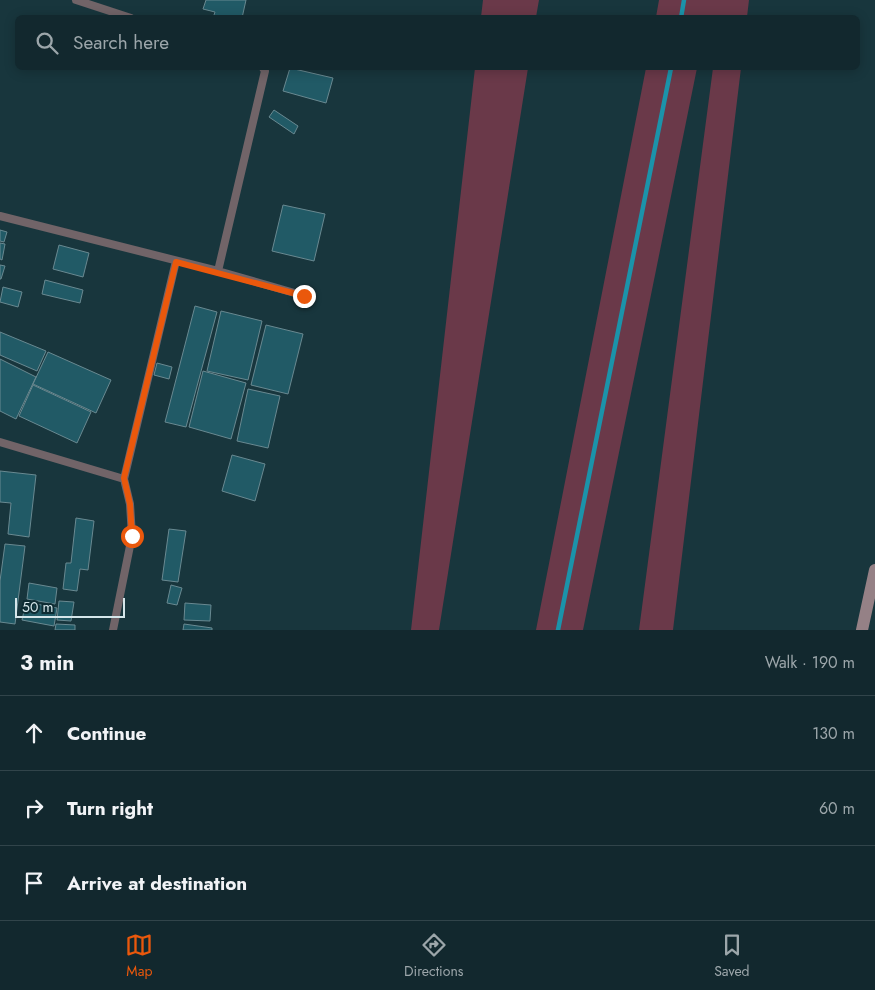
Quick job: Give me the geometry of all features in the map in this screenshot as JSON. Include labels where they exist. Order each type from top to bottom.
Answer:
[{"type":"street","points":[[862,630],[875,570]]},
{"type":"lane","points":[[76,0],[122,15]]},
{"type":"lane","points":[[218,271],[264,70]]},
{"type":"lane","points":[[0,216],[176,262],[218,271],[304,296]]},
{"type":"lane","points":[[112,630],[132,536],[130,504],[124,478],[176,262]]},
{"type":"lane","points":[[0,442],[124,478]]},
{"type":"shaded area","points":[[483,0],[539,0],[536,15],[481,15]]},
{"type":"shaded area","points":[[659,0],[749,0],[747,15],[656,15]]},
{"type":"shaded area","points":[[475,70],[528,70],[439,630],[411,630]]},
{"type":"shaded area","points":[[646,70],[697,70],[583,630],[536,630]]},
{"type":"shaded area","points":[[713,70],[741,70],[673,630],[639,630]]},
{"type":"building","points":[[206,0],[246,0],[243,15],[214,15],[215,12],[203,9]]},
{"type":"building","points":[[289,70],[299,70],[333,78],[326,103],[283,91]]},
{"type":"building","points":[[274,110],[298,126],[294,134],[269,117]]},
{"type":"building","points":[[283,205],[325,214],[314,261],[272,251]]},
{"type":"building","points":[[0,230],[7,232],[4,242],[0,241]]},
{"type":"building","points":[[0,243],[5,244],[2,260],[0,259]]},
{"type":"building","points":[[59,245],[89,253],[83,277],[53,269]]},
{"type":"building","points":[[0,265],[5,266],[1,279],[0,279]]},
{"type":"building","points":[[45,280],[83,290],[80,303],[42,294]]},
{"type":"building","points":[[3,287],[22,292],[18,307],[0,302]]},
{"type":"building","points":[[195,306],[217,312],[186,427],[165,422]]},
{"type":"building","points":[[221,311],[262,321],[248,380],[207,371]]},
{"type":"building","points":[[266,325],[303,334],[288,394],[251,385]]},
{"type":"building","points":[[0,332],[46,351],[37,371],[0,355]]},
{"type":"building","points":[[48,352],[111,380],[96,413],[33,384]]},
{"type":"building","points":[[0,359],[36,377],[16,419],[0,411]]},
{"type":"building","points":[[157,363],[172,367],[169,379],[154,375]]},
{"type":"building","points":[[203,371],[246,383],[231,439],[189,427]]},
{"type":"building","points":[[33,385],[91,412],[77,443],[19,416]]},
{"type":"building","points":[[248,389],[280,396],[268,448],[237,441]]},
{"type":"building","points":[[232,455],[265,464],[255,501],[222,491]]},
{"type":"building","points":[[0,471],[36,475],[29,537],[8,534],[11,503],[0,502]]},
{"type":"building","points":[[76,518],[94,521],[88,570],[80,569],[77,591],[63,589],[66,563],[71,563]]},
{"type":"building","points":[[169,529],[186,531],[178,582],[162,580]]},
{"type":"building","points":[[5,544],[25,546],[15,624],[0,622],[0,581]]},
{"type":"building","points":[[29,583],[57,588],[55,604],[27,599]]},
{"type":"building","points":[[171,585],[182,588],[177,605],[167,603]]},
{"type":"building","points":[[59,601],[74,602],[71,621],[57,620]]},
{"type":"building","points":[[26,602],[57,608],[54,626],[22,620]]},
{"type":"building","points":[[185,603],[211,605],[210,621],[184,620]]},
{"type":"building","points":[[56,624],[75,625],[75,630],[55,630]]},
{"type":"building","points":[[184,624],[212,628],[212,630],[183,630]]},
{"type":"waterway","points":[[682,15],[684,0]]},
{"type":"waterway","points":[[558,630],[671,70]]},
{"type":"route","points":[[132,536],[130,504],[124,478],[176,262],[218,271],[304,296]]}]
